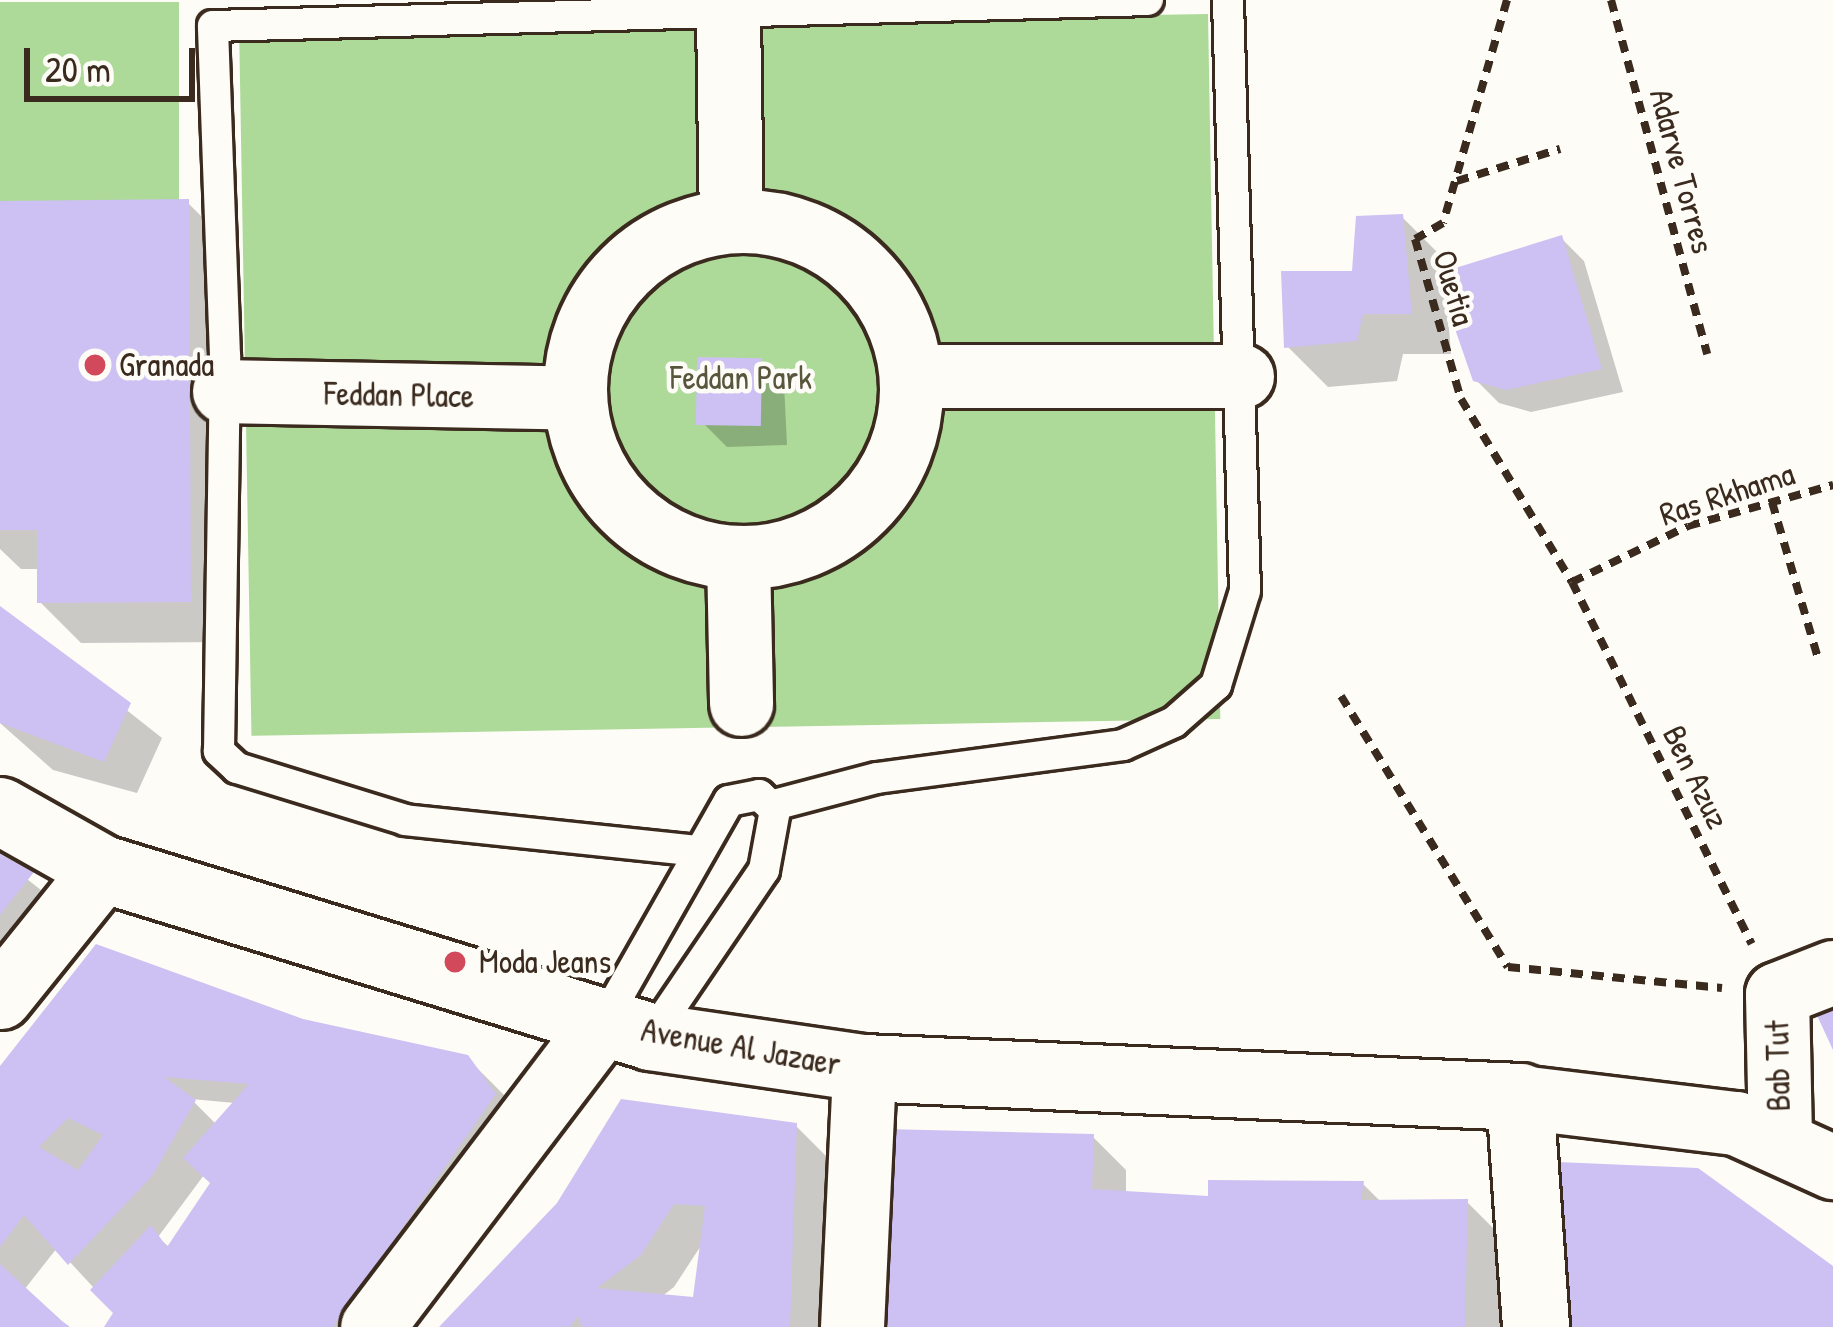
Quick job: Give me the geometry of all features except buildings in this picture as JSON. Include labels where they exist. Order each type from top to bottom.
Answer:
[{"type":"main road","name":"Avenue Al Jazaer","points":[[0,811],[103,869],[627,1029],[864,1068],[1520,1097]]},
{"type":"main road","points":[[1520,1097],[1536,1327]]},
{"type":"street","points":[[728,10],[731,221]]},
{"type":"street","points":[[731,221],[783,225],[873,280],[912,376],[891,466],[845,524],[794,550],[738,557],[644,526],[584,447],[574,398],[600,298],[665,242],[731,221]]},
{"type":"street","points":[[912,376],[1243,376]]},
{"type":"street","name":"Feddan Place","points":[[224,391],[574,398]]},
{"type":"street","points":[[738,557],[741,704]]},
{"type":"street","points":[[0,997],[103,869]]},
{"type":"street","name":"Bab Tut","points":[[1805,983],[1806,1153]]},
{"type":"street","points":[[372,1327],[568,1079],[627,1029]]},
{"type":"street","points":[[851,1327],[864,1068]]},
{"type":"street","points":[[1520,1097],[1697,1117],[1806,1153]]},
{"type":"lane","points":[[699,850],[406,820],[237,768],[219,751],[224,391],[213,26],[1148,0]]},
{"type":"lane","points":[[627,1029],[699,850],[729,801],[752,794],[774,805],[877,778],[1123,745],[1204,700],[1227,663],[1245,590],[1243,376],[1228,0]]},
{"type":"lane","points":[[627,1029],[752,895],[774,805]]},
{"type":"path","name":"Ouetia","points":[[1508,0],[1443,223],[1415,239],[1461,399],[1572,582]]},
{"type":"path","name":"Adarve Torres","points":[[1611,0],[1707,354]]},
{"type":"path","points":[[1456,181],[1560,149]]},
{"type":"path","name":"Ras Rkhama","points":[[1572,582],[1688,526],[1833,485]]},
{"type":"path","points":[[1772,502],[1820,662]]},
{"type":"path","name":"Ben Azuz","points":[[1572,582],[1805,983]]},
{"type":"path","points":[[1341,696],[1508,968],[1805,983]]},
{"type":"green space","points":[[0,2],[179,2],[179,203],[0,203]]},
{"type":"green space","name":"Feddan Park","points":[[1208,14],[1220,719],[251,736],[239,31]]},
{"type":"place","name":"Granada","points":[[95,365]]},
{"type":"place","name":"Moda Jeans","points":[[455,962]]}]
